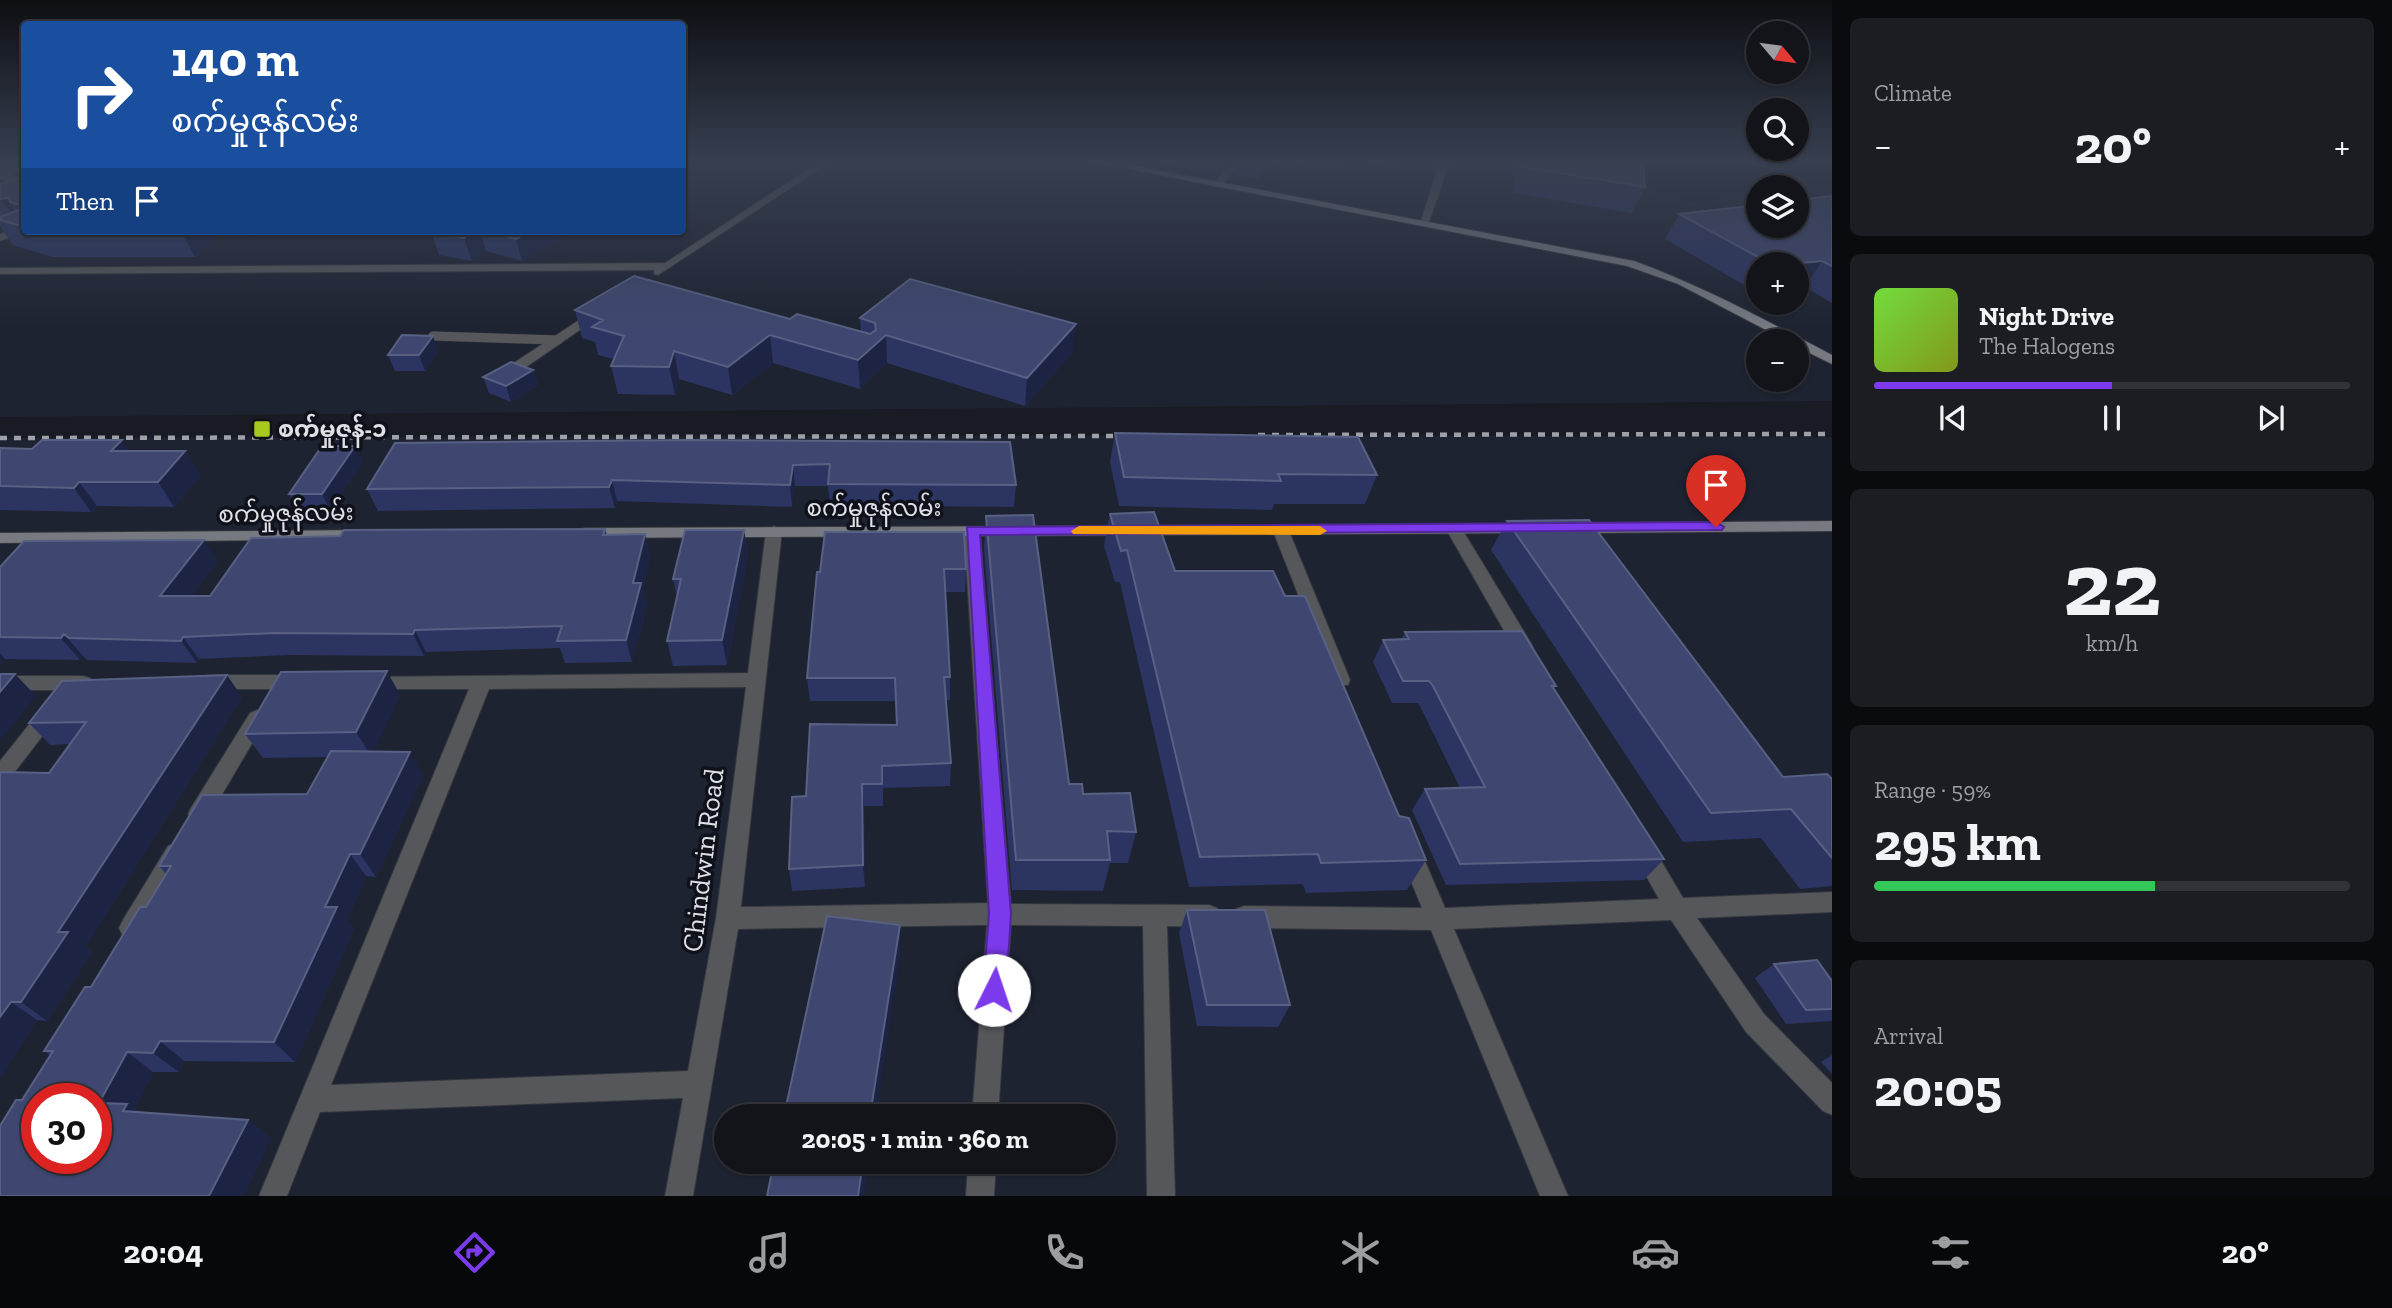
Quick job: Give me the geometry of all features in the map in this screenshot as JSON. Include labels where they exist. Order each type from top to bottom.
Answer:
[{"type":"street","points":[[647,280],[743,217]]},
{"type":"street","points":[[1395,217],[1654,270],[1771,329]]},
{"type":"street","points":[[1424,222],[1426,217]]},
{"type":"street","points":[[0,238],[21,230]]},
{"type":"street","points":[[0,271],[666,266]]},
{"type":"street","points":[[511,372],[604,310]]},
{"type":"street","points":[[1809,348],[1832,360]]},
{"type":"street","name":"စက်မှုဇုန်လမ်း","points":[[565,533],[1832,526]]},
{"type":"street","points":[[1454,529],[1538,672]]},
{"type":"street","points":[[972,530],[1000,914],[986,1104]]},
{"type":"street","name":"Chindwin Road","points":[[679,1196],[728,918],[774,531]]},
{"type":"street","points":[[1281,531],[1348,699]]},
{"type":"street","name":"စက်မှုဇုန်လမ်း","points":[[0,538],[383,535]]},
{"type":"street","points":[[346,682],[755,680]]},
{"type":"street","points":[[273,1196],[482,681]]},
{"type":"street","points":[[183,682],[319,682]]},
{"type":"street","points":[[121,943],[279,682]]},
{"type":"street","points":[[0,683],[101,683]]},
{"type":"street","points":[[0,776],[73,683]]},
{"type":"street","points":[[1628,826],[1677,909],[1755,1023],[1832,1101]]},
{"type":"street","points":[[1400,828],[1554,1196]]},
{"type":"street","points":[[728,918],[1000,914],[1437,919],[1832,902]]},
{"type":"street","points":[[1154,916],[1161,1196]]},
{"type":"street","points":[[313,1099],[699,1084]]},
{"type":"street","points":[[980,1196],[981,1174]]},
{"type":"lane","points":[[433,336],[558,340]]},
{"type":"shaded area","points":[[0,217],[21,217],[21,235],[686,235],[686,217],[1746,217],[1746,238],[1809,238],[1809,217],[1832,217],[1832,401],[0,417]]},
{"type":"shaded area","points":[[1384,435],[1832,437],[1832,1196],[0,1196],[0,438]]},
{"type":"building","points":[[0,217],[21,217],[21,226],[0,220]]},
{"type":"building","points":[[1684,217],[1746,217],[1746,238],[1809,238],[1809,217],[1832,217],[1832,266],[1822,261],[1809,262],[1809,252],[1749,252]]},
{"type":"building","points":[[448,235],[469,235],[464,238]]},
{"type":"building","points":[[502,235],[523,235],[516,239]]},
{"type":"building","points":[[634,276],[790,319],[797,314],[870,334],[876,330],[875,323],[860,318],[910,279],[1076,324],[1027,378],[886,335],[858,360],[770,335],[728,367],[674,351],[669,367],[611,366],[624,336],[592,327],[603,320],[575,310]]},
{"type":"building","points":[[402,335],[433,336],[419,355],[388,355]]},
{"type":"building","points":[[511,362],[533,370],[506,386],[483,377]]},
{"type":"building","points":[[1115,433],[1358,437],[1377,475],[1278,474],[1281,481],[1124,477]]},
{"type":"building","points":[[42,440],[122,440],[111,451],[185,451],[158,482],[79,482],[74,488],[0,486],[0,448],[32,449]]},
{"type":"building","points":[[689,440],[1010,442],[1016,485],[828,484],[830,464],[793,465],[790,485],[612,480],[609,487],[367,489],[395,443]]},
{"type":"building","points":[[322,446],[355,446],[322,494],[289,494]]},
{"type":"building","points":[[1154,512],[1175,571],[1273,571],[1285,596],[1305,596],[1399,816],[1409,818],[1426,860],[1321,863],[1318,854],[1200,857],[1127,550],[1121,551],[1110,514]]},
{"type":"building","points":[[1033,515],[1069,784],[1082,784],[1083,794],[1130,793],[1136,832],[1107,831],[1110,860],[1016,860],[986,516]]},
{"type":"building","points":[[1589,520],[1783,777],[1827,774],[1832,779],[1832,858],[1791,809],[1711,813],[1507,521]]},
{"type":"building","points":[[605,529],[603,535],[645,534],[633,583],[641,583],[626,640],[557,641],[562,626],[415,630],[413,634],[274,633],[183,637],[181,641],[69,638],[64,634],[61,638],[0,637],[0,567],[24,541],[204,540],[160,596],[210,596],[251,538],[340,536],[344,530]]},
{"type":"building","points":[[685,530],[744,530],[722,640],[667,641],[681,579],[673,579]]},
{"type":"building","points":[[825,532],[964,532],[966,569],[944,569],[950,677],[944,677],[951,763],[882,766],[882,784],[862,784],[863,865],[789,869],[792,797],[806,796],[810,724],[897,725],[895,678],[807,678],[817,572],[820,572]]},
{"type":"building","points":[[1522,631],[1556,686],[1552,686],[1664,859],[1460,864],[1425,789],[1485,787],[1433,686],[1429,681],[1403,681],[1383,640],[1409,639],[1405,632]]},
{"type":"building","points":[[387,671],[356,732],[245,734],[281,672]]},
{"type":"building","points":[[0,674],[15,674],[0,692]]},
{"type":"building","points":[[227,675],[58,932],[68,932],[21,1002],[11,1002],[0,1017],[0,772],[49,773],[86,722],[29,723],[62,681]]},
{"type":"building","points":[[331,751],[410,752],[360,854],[350,854],[325,907],[337,907],[274,1042],[160,1041],[153,1053],[127,1052],[110,1083],[33,1083],[53,1051],[44,1051],[85,987],[91,987],[140,907],[146,907],[171,866],[159,866],[202,795],[307,794]]},
{"type":"building","points":[[1187,910],[1265,910],[1290,1005],[1207,1005]]},
{"type":"building","points":[[827,916],[900,925],[872,1104],[787,1104]]},
{"type":"building","points":[[1817,960],[1832,981],[1832,1009],[1806,1010],[1774,964]]},
{"type":"building","points":[[16,1100],[21,1100],[21,1174],[112,1174],[112,1103],[127,1104],[123,1111],[248,1120],[209,1196],[0,1196],[0,1126]]},
{"type":"building","points":[[772,1174],[861,1174],[858,1196],[767,1196]]},
{"type":"railway","points":[[1258,435],[1832,434]]},
{"type":"railway","points":[[0,438],[1132,436]]},
{"type":"slow traffic","points":[[1079,531],[1320,531]]},
{"type":"place","name":"စက်မှုဇုန်-၁","points":[[262,429]]},
{"type":"route","points":[[994,990],[1000,914],[972,530],[1281,531],[1716,527]]}]
